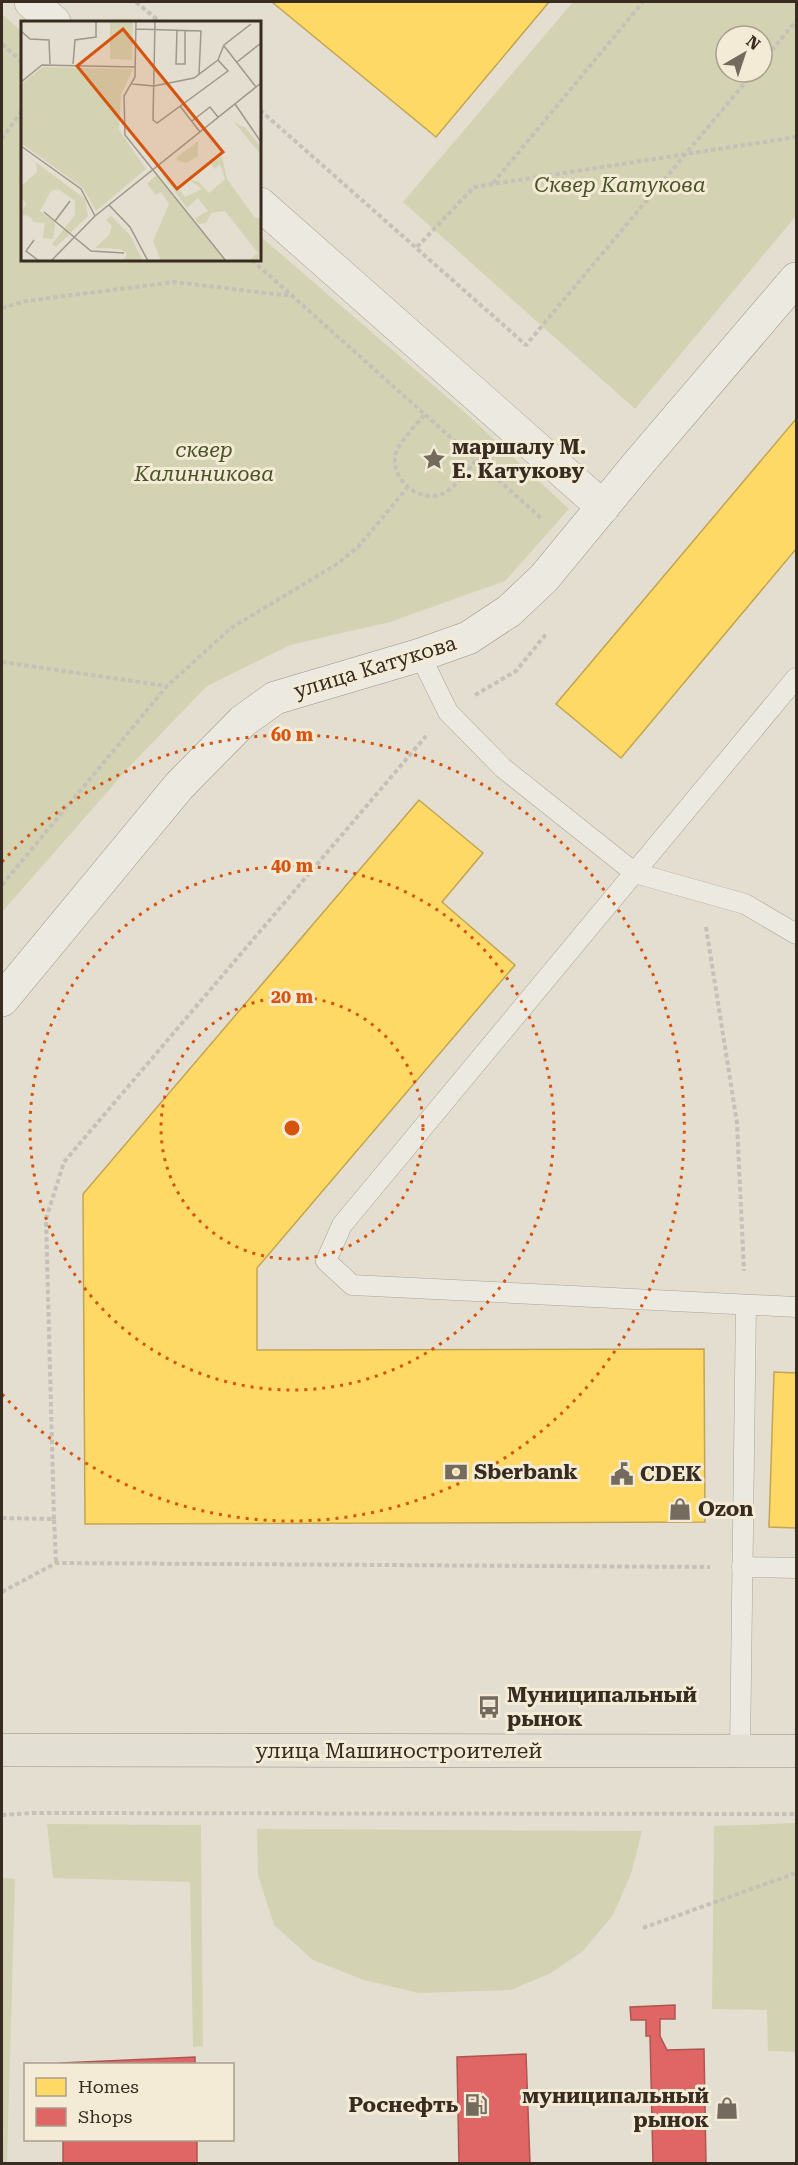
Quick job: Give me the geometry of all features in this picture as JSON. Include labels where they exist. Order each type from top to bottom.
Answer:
[{"type":"main road","name":"улица Машиностроителей","points":[[2,1750],[796,1751]]},
{"type":"street","points":[[31,2],[53,21]]},
{"type":"street","points":[[261,205],[603,507]]},
{"type":"street","name":"улица Катукова","points":[[2,1000],[179,786],[243,721],[275,698],[420,655],[468,638],[509,611],[544,578],[572,546],[796,279]]},
{"type":"lane","points":[[420,655],[448,712],[503,768],[635,873],[745,904],[796,934]]},
{"type":"lane","points":[[796,678],[342,1225],[326,1262],[352,1285],[796,1307]]},
{"type":"lane","points":[[740,1751],[746,1305]]},
{"type":"lane","points":[[742,1568],[796,1568]]},
{"type":"path","points":[[136,2],[159,21]]},
{"type":"path","points":[[493,184],[643,2]]},
{"type":"path","points":[[774,48],[796,21]]},
{"type":"path","points":[[2,44],[21,61]]},
{"type":"path","points":[[261,111],[526,345],[744,84]]},
{"type":"path","points":[[2,139],[21,111]]},
{"type":"path","points":[[417,248],[474,187],[796,137]]},
{"type":"path","points":[[253,261],[572,546]]},
{"type":"path","points":[[2,308],[26,301],[174,282],[294,296]]},
{"type":"path","points":[[424,415],[397,449],[395,470],[407,488],[426,496],[443,494],[476,460]]},
{"type":"path","points":[[2,885],[167,686],[231,628],[337,564],[358,547],[407,488]]},
{"type":"path","points":[[56,1563],[46,1219],[64,1162],[448,712],[516,671],[546,634]]},
{"type":"path","points":[[2,662],[167,686]]},
{"type":"path","points":[[2,877],[9,877]]},
{"type":"path","points":[[700,891],[737,1123],[746,1305]]},
{"type":"path","points":[[2,1518],[54,1519]]},
{"type":"path","points":[[2,1593],[56,1563],[742,1568]]},
{"type":"path","points":[[2,1815],[223,1812],[796,1814]]},
{"type":"path","points":[[643,1928],[796,1873]]},
{"type":"green space","name":"Сквер Катукова","points":[[573,2],[796,2],[796,216],[635,409],[403,202]]},
{"type":"green space","name":"сквер Калинникова","points":[[2,14],[21,31],[21,261],[261,261],[261,237],[469,416],[569,509],[505,581],[390,622],[290,645],[207,686],[131,765],[2,912]]},
{"type":"green space","points":[[796,1823],[796,2052],[768,2051],[767,2010],[712,2009],[714,1826]]},
{"type":"green space","points":[[47,1824],[201,1825],[203,2046],[193,2047],[190,1882],[53,1878]]},
{"type":"green space","points":[[257,1829],[642,1831],[631,1874],[613,1915],[583,1951],[551,1973],[511,1990],[419,1993],[364,1980],[313,1960],[274,1925],[258,1875]]},
{"type":"green space","points":[[2,1878],[15,1879],[7,2164],[2,2163]]},
{"type":"building: Homes","points":[[272,2],[549,2],[436,137]]},
{"type":"building: Homes","points":[[796,419],[796,549],[621,758],[556,704]]},
{"type":"building: Homes","points":[[419,800],[483,853],[442,902],[515,965],[257,1268],[257,1350],[704,1349],[705,1522],[85,1524],[83,1194]]},
{"type":"building: Homes","points":[[774,1372],[796,1373],[796,1528],[769,1527]]},
{"type":"building: Shops","points":[[675,2005],[675,2019],[660,2019],[660,2036],[667,2050],[704,2049],[706,2164],[653,2164],[650,2036],[646,2036],[646,2020],[631,2020],[630,2007]]},
{"type":"building: Shops","points":[[526,2054],[530,2164],[459,2164],[457,2057]]},
{"type":"building: Shops","points":[[195,2057],[195,2063],[61,2063]]},
{"type":"building: Shops","points":[[63,2141],[197,2141],[197,2164],[63,2164]]},
{"type":"place","name":"маршалу М. Е. Катукову","points":[[434,459]]},
{"type":"place","name":"Sberbank","points":[[456,1472]]},
{"type":"place","name":"CDEK","points":[[622,1474]]},
{"type":"place","name":"Ozon","points":[[680,1509]]},
{"type":"place","name":"Муниципальный рынок","points":[[489,1707]]},
{"type":"place","name":"Роснефть","points":[[476,2105]]},
{"type":"place","name":"муниципальный рынок","points":[[727,2108]]}]
